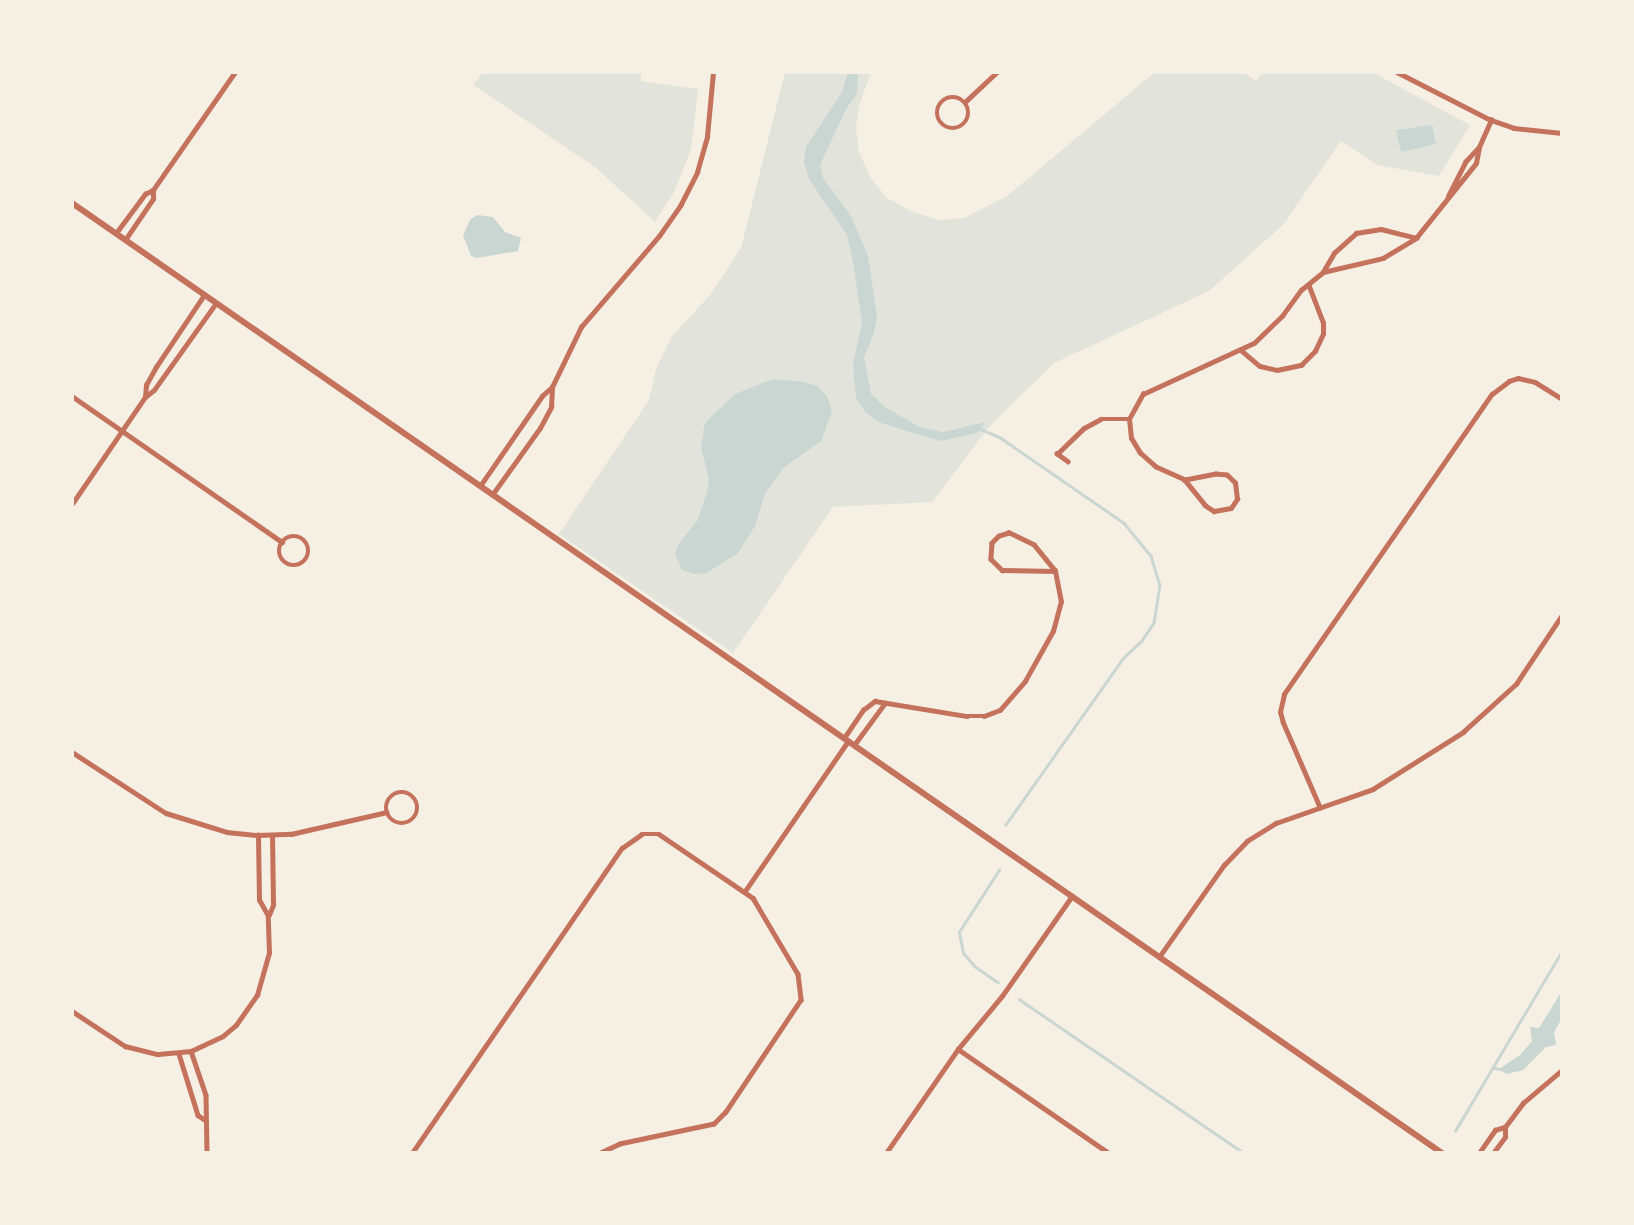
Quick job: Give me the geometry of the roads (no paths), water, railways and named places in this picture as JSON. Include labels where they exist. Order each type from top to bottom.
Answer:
[{"type":"street","points":[[116,234],[145,194],[153,190],[235,72]]},
{"type":"street","points":[[480,486],[542,396],[552,387],[581,327],[659,236],[680,206],[697,172],[707,136],[713,72]]},
{"type":"street","points":[[965,102],[997,72]]},
{"type":"street","points":[[1398,72],[1490,120],[1514,128],[1562,133]]},
{"type":"street","points":[[954,98],[965,102],[968,119],[961,127],[949,129],[940,122],[937,111],[943,101],[954,98]]},
{"type":"street","points":[[1323,272],[1383,258],[1416,238],[1476,163],[1479,147],[1490,120]]},
{"type":"street","points":[[1447,198],[1465,162],[1479,147]]},
{"type":"street","points":[[125,240],[153,199],[153,190]]},
{"type":"street","points":[[72,203],[1443,1153]]},
{"type":"street","points":[[1185,480],[1205,505],[1214,511],[1226,511],[1237,499],[1238,488],[1227,475],[1216,474],[1185,480],[1171,476],[1140,453],[1131,438],[1129,419],[1143,394],[1242,351],[1269,330],[1301,290],[1323,272],[1334,253],[1356,233],[1381,229],[1416,238]]},
{"type":"street","points":[[1242,351],[1260,366],[1277,370],[1301,365],[1320,344],[1323,334],[1322,323],[1309,286]]},
{"type":"street","points":[[145,397],[146,385],[156,367],[204,295]]},
{"type":"street","points":[[72,505],[145,397],[155,390],[216,303]]},
{"type":"street","points":[[1320,808],[1283,723],[1280,712],[1284,694],[1492,394],[1509,381],[1518,378],[1535,382],[1562,399]]},
{"type":"street","points":[[492,495],[540,428],[551,407],[552,387]]},
{"type":"street","points":[[72,396],[282,542]]},
{"type":"street","points":[[1068,462],[1057,454],[1084,428],[1101,419],[1129,419]]},
{"type":"street","points":[[745,891],[849,741],[869,705],[875,701],[967,716],[984,716],[1000,710],[1026,681],[1059,618],[1060,585],[1055,572],[1047,557],[1024,538],[1004,534],[992,543],[991,559],[1002,570],[1055,572]]},
{"type":"street","points":[[293,536],[305,540],[310,551],[307,561],[296,567],[286,565],[279,554],[282,542],[293,536]]},
{"type":"street","points":[[1160,957],[1238,848],[1276,823],[1373,789],[1484,717],[1516,684],[1562,615]]},
{"type":"street","points":[[849,741],[885,703]]},
{"type":"street","points":[[72,752],[166,813],[206,827],[272,835],[312,831],[387,812]]},
{"type":"street","points":[[399,793],[412,796],[418,807],[414,818],[406,824],[394,822],[387,812],[389,800],[399,793]]},
{"type":"street","points":[[412,1153],[626,843],[642,834],[659,834],[745,891],[757,904],[798,974],[803,991],[798,1008],[726,1112],[714,1124],[620,1144],[601,1153]]},
{"type":"street","points":[[258,835],[259,900],[268,916]]},
{"type":"street","points":[[72,1011],[125,1046],[150,1053],[179,1054],[223,1036],[251,1005],[268,964],[268,916],[272,905],[272,835]]},
{"type":"street","points":[[886,1153],[958,1049],[1002,996],[1072,896]]},
{"type":"street","points":[[958,1049],[1109,1153]]},
{"type":"street","points":[[191,1051],[206,1095],[207,1153]]},
{"type":"street","points":[[179,1054],[198,1115],[205,1120]]},
{"type":"street","points":[[1479,1153],[1496,1130],[1505,1127],[1523,1103],[1562,1070]]},
{"type":"street","points":[[1493,1153],[1505,1137],[1505,1127]]},
{"type":"waterway","points":[[978,428],[1001,438],[1124,523],[1151,556],[1160,585],[1154,623],[1142,641],[1123,659],[1006,825]]},
{"type":"waterway","points":[[998,983],[975,967],[963,953],[959,932],[999,870]]},
{"type":"waterway","points":[[1455,1131],[1562,951]]},
{"type":"waterway","points":[[1019,999],[1244,1153]]},
{"type":"waterway","points":[[1493,1068],[1502,1069]]}]
